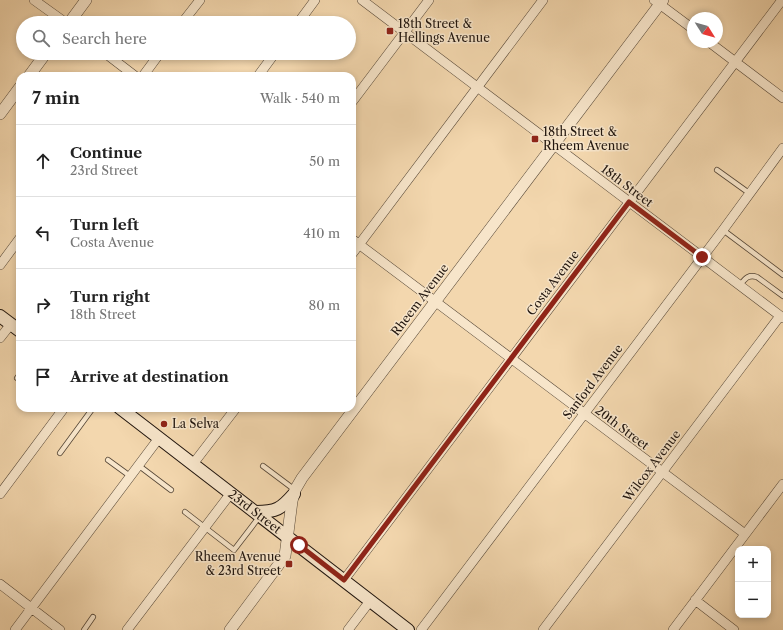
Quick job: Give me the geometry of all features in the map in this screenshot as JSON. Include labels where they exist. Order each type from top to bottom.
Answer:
[{"type":"main road","points":[[0,316],[16,326]]},
{"type":"main road","name":"23rd Street","points":[[125,412],[408,630]]},
{"type":"main road","points":[[258,514],[276,510],[286,503],[294,492]]},
{"type":"street","points":[[34,0],[56,16]]},
{"type":"street","points":[[74,16],[86,0]]},
{"type":"street","points":[[187,16],[200,0]]},
{"type":"street","points":[[303,16],[315,0]]},
{"type":"street","name":"18th Street","points":[[362,0],[781,317]]},
{"type":"street","points":[[356,97],[429,0]]},
{"type":"street","points":[[356,241],[478,87],[543,0]]},
{"type":"street","name":"Costa Avenue","points":[[344,580],[782,0]]},
{"type":"street","points":[[659,1],[687,25]]},
{"type":"street","name":"Rheem Avenue","points":[[356,407],[554,145],[659,1]]},
{"type":"street","points":[[718,48],[783,98]]},
{"type":"street","points":[[32,72],[41,60]]},
{"type":"street","points":[[114,60],[131,72]]},
{"type":"street","points":[[146,72],[155,60]]},
{"type":"street","points":[[261,72],[270,60]]},
{"type":"street","points":[[0,114],[16,92]]},
{"type":"street","name":"Sanford Avenue","points":[[421,630],[723,230],[783,148]]},
{"type":"street","name":"20th Street","points":[[356,241],[745,534]]},
{"type":"street","points":[[1,260],[16,243]]},
{"type":"street","name":"Wilcox Avenue","points":[[543,630],[781,317]]},
{"type":"street","points":[[0,338],[16,328]]},
{"type":"street","points":[[0,494],[59,412]]},
{"type":"street","points":[[193,464],[233,412]]},
{"type":"street","name":"Rheem Avenue","points":[[230,630],[285,556],[294,492],[302,478],[352,412]]},
{"type":"street","points":[[15,630],[159,438]]},
{"type":"street","points":[[673,630],[783,484]]},
{"type":"street","points":[[127,630],[231,493]]},
{"type":"street","points":[[0,584],[60,630]]},
{"type":"street","points":[[695,600],[734,630]]},
{"type":"street","points":[[348,630],[370,601]]},
{"type":"lane","points":[[717,170],[749,193]]},
{"type":"lane","points":[[723,230],[783,275]]},
{"type":"lane","points":[[740,285],[748,276],[753,275],[783,296]]},
{"type":"lane","points":[[60,453],[89,412]]},
{"type":"lane","points":[[108,460],[130,476]]},
{"type":"lane","points":[[138,465],[172,490]]},
{"type":"lane","points":[[263,466],[294,492]]},
{"type":"lane","points":[[185,512],[234,550],[258,514]]},
{"type":"lane","points":[[84,630],[93,618]]},
{"type":"place","name":"18th Street & Hellings Avenue","points":[[390,31]]},
{"type":"place","name":"18th Street & Rheem Avenue","points":[[535,139]]},
{"type":"place","name":"La Selva","points":[[164,424]]},
{"type":"place","name":"Rheem Avenue & 23rd Street","points":[[289,564]]},
{"type":"route","points":[[299,545],[344,580],[629,202],[702,257]]}]
